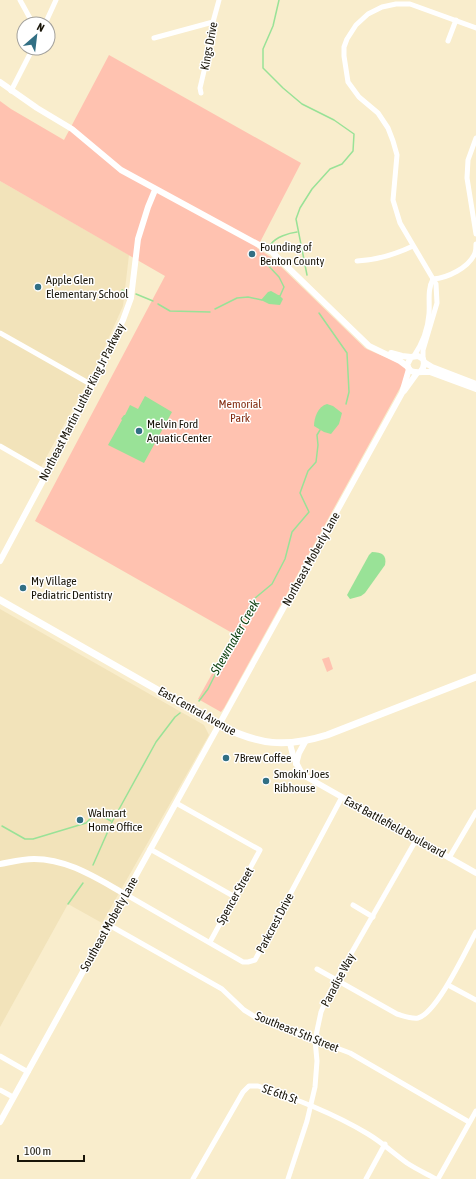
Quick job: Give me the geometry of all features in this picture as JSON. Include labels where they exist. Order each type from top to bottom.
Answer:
[{"type":"main road","name":"East Central Avenue","points":[[0,600],[219,725],[252,739],[269,742],[305,742],[327,735],[476,677]]},
{"type":"street","points":[[20,0],[30,16]]},
{"type":"street","points":[[49,16],[56,0]]},
{"type":"street","name":"Kings Drive","points":[[201,93],[200,88],[209,50],[213,22],[219,0]]},
{"type":"street","points":[[418,372],[424,367],[424,350],[437,304],[436,284],[400,223],[393,200],[397,155],[388,128],[378,113],[359,97],[348,82],[344,47],[347,38],[356,25],[368,14],[382,7],[410,4],[476,28]]},
{"type":"street","points":[[448,41],[456,20]]},
{"type":"street","points":[[154,38],[213,22]]},
{"type":"street","points":[[11,91],[29,56]]},
{"type":"street","points":[[0,82],[11,91],[72,129],[121,170],[155,190],[272,252],[369,346],[400,361],[413,372],[430,372],[476,389]]},
{"type":"street","points":[[476,138],[474,148],[468,160],[467,178],[476,234]]},
{"type":"street","name":"Northeast Martin Luther King Jr Parkway","points":[[0,561],[54,460],[64,436],[92,386],[123,320],[131,298],[138,239],[155,190]]},
{"type":"street","points":[[408,368],[408,362],[419,348],[428,321],[430,304],[429,286],[433,280],[446,277],[462,268],[471,260],[476,244]]},
{"type":"street","points":[[357,261],[390,256],[413,246]]},
{"type":"street","points":[[0,333],[92,386]]},
{"type":"street","points":[[382,351],[413,357],[418,356],[432,368],[476,384]]},
{"type":"street","name":"Northeast Moberly Lane","points":[[402,393],[408,368]]},
{"type":"street","name":"Northeast Moberly Lane","points":[[219,725],[402,393],[418,372]]},
{"type":"street","points":[[0,446],[47,473]]},
{"type":"street","name":"Southeast Moberly Lane","points":[[0,1122],[219,725]]},
{"type":"street","points":[[296,764],[299,753],[305,742]]},
{"type":"street","name":"East Battlefield Boulevard","points":[[290,743],[296,764],[303,775],[476,873]]},
{"type":"street","name":"Parkcrest Drive","points":[[125,894],[243,962],[255,960],[342,797]]},
{"type":"street","name":"Spencer Street","points":[[176,803],[260,850],[210,942]]},
{"type":"street","points":[[449,858],[476,812]]},
{"type":"street","name":"Paradise Way","points":[[288,1179],[315,1086],[317,1061],[315,1040],[321,1012],[336,980],[416,840]]},
{"type":"street","points":[[150,849],[235,897]]},
{"type":"street","points":[[0,864],[33,859],[60,863],[76,868],[125,894]]},
{"type":"street","points":[[354,905],[373,917]]},
{"type":"street","name":"Southeast 5th Street","points":[[109,925],[222,989],[244,1010],[257,1018],[350,1053],[469,1122]]},
{"type":"street","points":[[317,969],[397,1014],[407,1018],[419,1018],[429,1011],[448,985],[476,932]]},
{"type":"street","points":[[448,985],[476,1000]]},
{"type":"street","points":[[0,1056],[28,1072]]},
{"type":"street","name":"SE 6th St","points":[[193,1179],[242,1092],[249,1086],[258,1086],[311,1104],[385,1144],[407,1163],[437,1179]]},
{"type":"street","points":[[0,1090],[13,1097]]},
{"type":"street","points":[[437,1179],[476,1111]]},
{"type":"street","points":[[366,1179],[385,1144]]},
{"type":"shaded area","points":[[0,181],[129,255],[123,306],[97,364],[41,467],[0,444]]},
{"type":"shaded area","points":[[271,291],[283,299],[280,305],[269,304],[261,300],[268,292]]},
{"type":"shaded area","name":"Melvin Ford Aquatic Center","points":[[145,396],[172,412],[144,463],[108,445],[130,405],[138,409]]},
{"type":"shaded area","points":[[327,404],[333,406],[342,413],[339,424],[331,434],[314,426],[317,413],[321,407]]},
{"type":"shaded area","points":[[372,552],[381,553],[384,556],[385,565],[365,593],[361,596],[350,599],[347,595]]},
{"type":"shaded area","name":"Walmart Home Office","points":[[0,609],[204,725],[209,735],[102,923],[68,904],[0,1027]]},
{"type":"green space","name":"Memorial Park","points":[[109,55],[301,163],[257,248],[272,258],[365,348],[402,365],[406,371],[406,377],[221,712],[198,699],[234,634],[35,521],[165,276],[0,181],[0,101],[64,140]]},
{"type":"green space","points":[[329,657],[333,669],[327,672],[322,659]]},
{"type":"waterway","name":"Shewmaker Creek","points":[[279,0],[273,26],[263,49],[263,68],[302,104],[334,120],[354,134],[353,151],[342,164],[330,169],[312,189],[300,208],[296,219],[307,275]]},
{"type":"waterway","points":[[271,244],[279,237],[297,232]]},
{"type":"waterway","points":[[262,256],[263,260],[279,277],[284,287],[280,296],[278,296]]},
{"type":"waterway","points":[[122,290],[126,292]]},
{"type":"waterway","points":[[136,294],[153,301]]},
{"type":"waterway","points":[[215,309],[237,298],[248,297],[262,300]]},
{"type":"waterway","points":[[158,304],[170,311],[210,312]]},
{"type":"waterway","name":"Shewmaker Creek","points":[[319,313],[347,353],[349,392],[346,404]]},
{"type":"waterway","name":"Shewmaker Creek","points":[[199,701],[208,689],[254,599],[272,584],[285,559],[292,532],[309,512],[300,493],[308,471],[316,462],[318,445],[317,435],[320,430]]},
{"type":"waterway","name":"Shewmaker Creek","points":[[93,865],[112,822],[156,742],[175,717],[180,713]]},
{"type":"waterway","points":[[2,826],[25,839],[33,839],[86,823],[93,816],[98,814],[111,821]]},
{"type":"waterway","name":"Shewmaker Creek","points":[[68,904],[83,883]]},
{"type":"place","name":"Founding of Benton County","points":[[252,254]]},
{"type":"place","name":"Apple Glen Elementary School","points":[[38,287]]},
{"type":"place","name":"Melvin Ford Aquatic Center","points":[[139,431]]},
{"type":"place","name":"My Village Pediatric Dentistry","points":[[23,588]]},
{"type":"place","name":"7Brew Coffee","points":[[226,758]]},
{"type":"place","name":"Smokin' Joes Ribhouse","points":[[266,781]]},
{"type":"place","name":"Walmart Home Office","points":[[80,820]]}]
